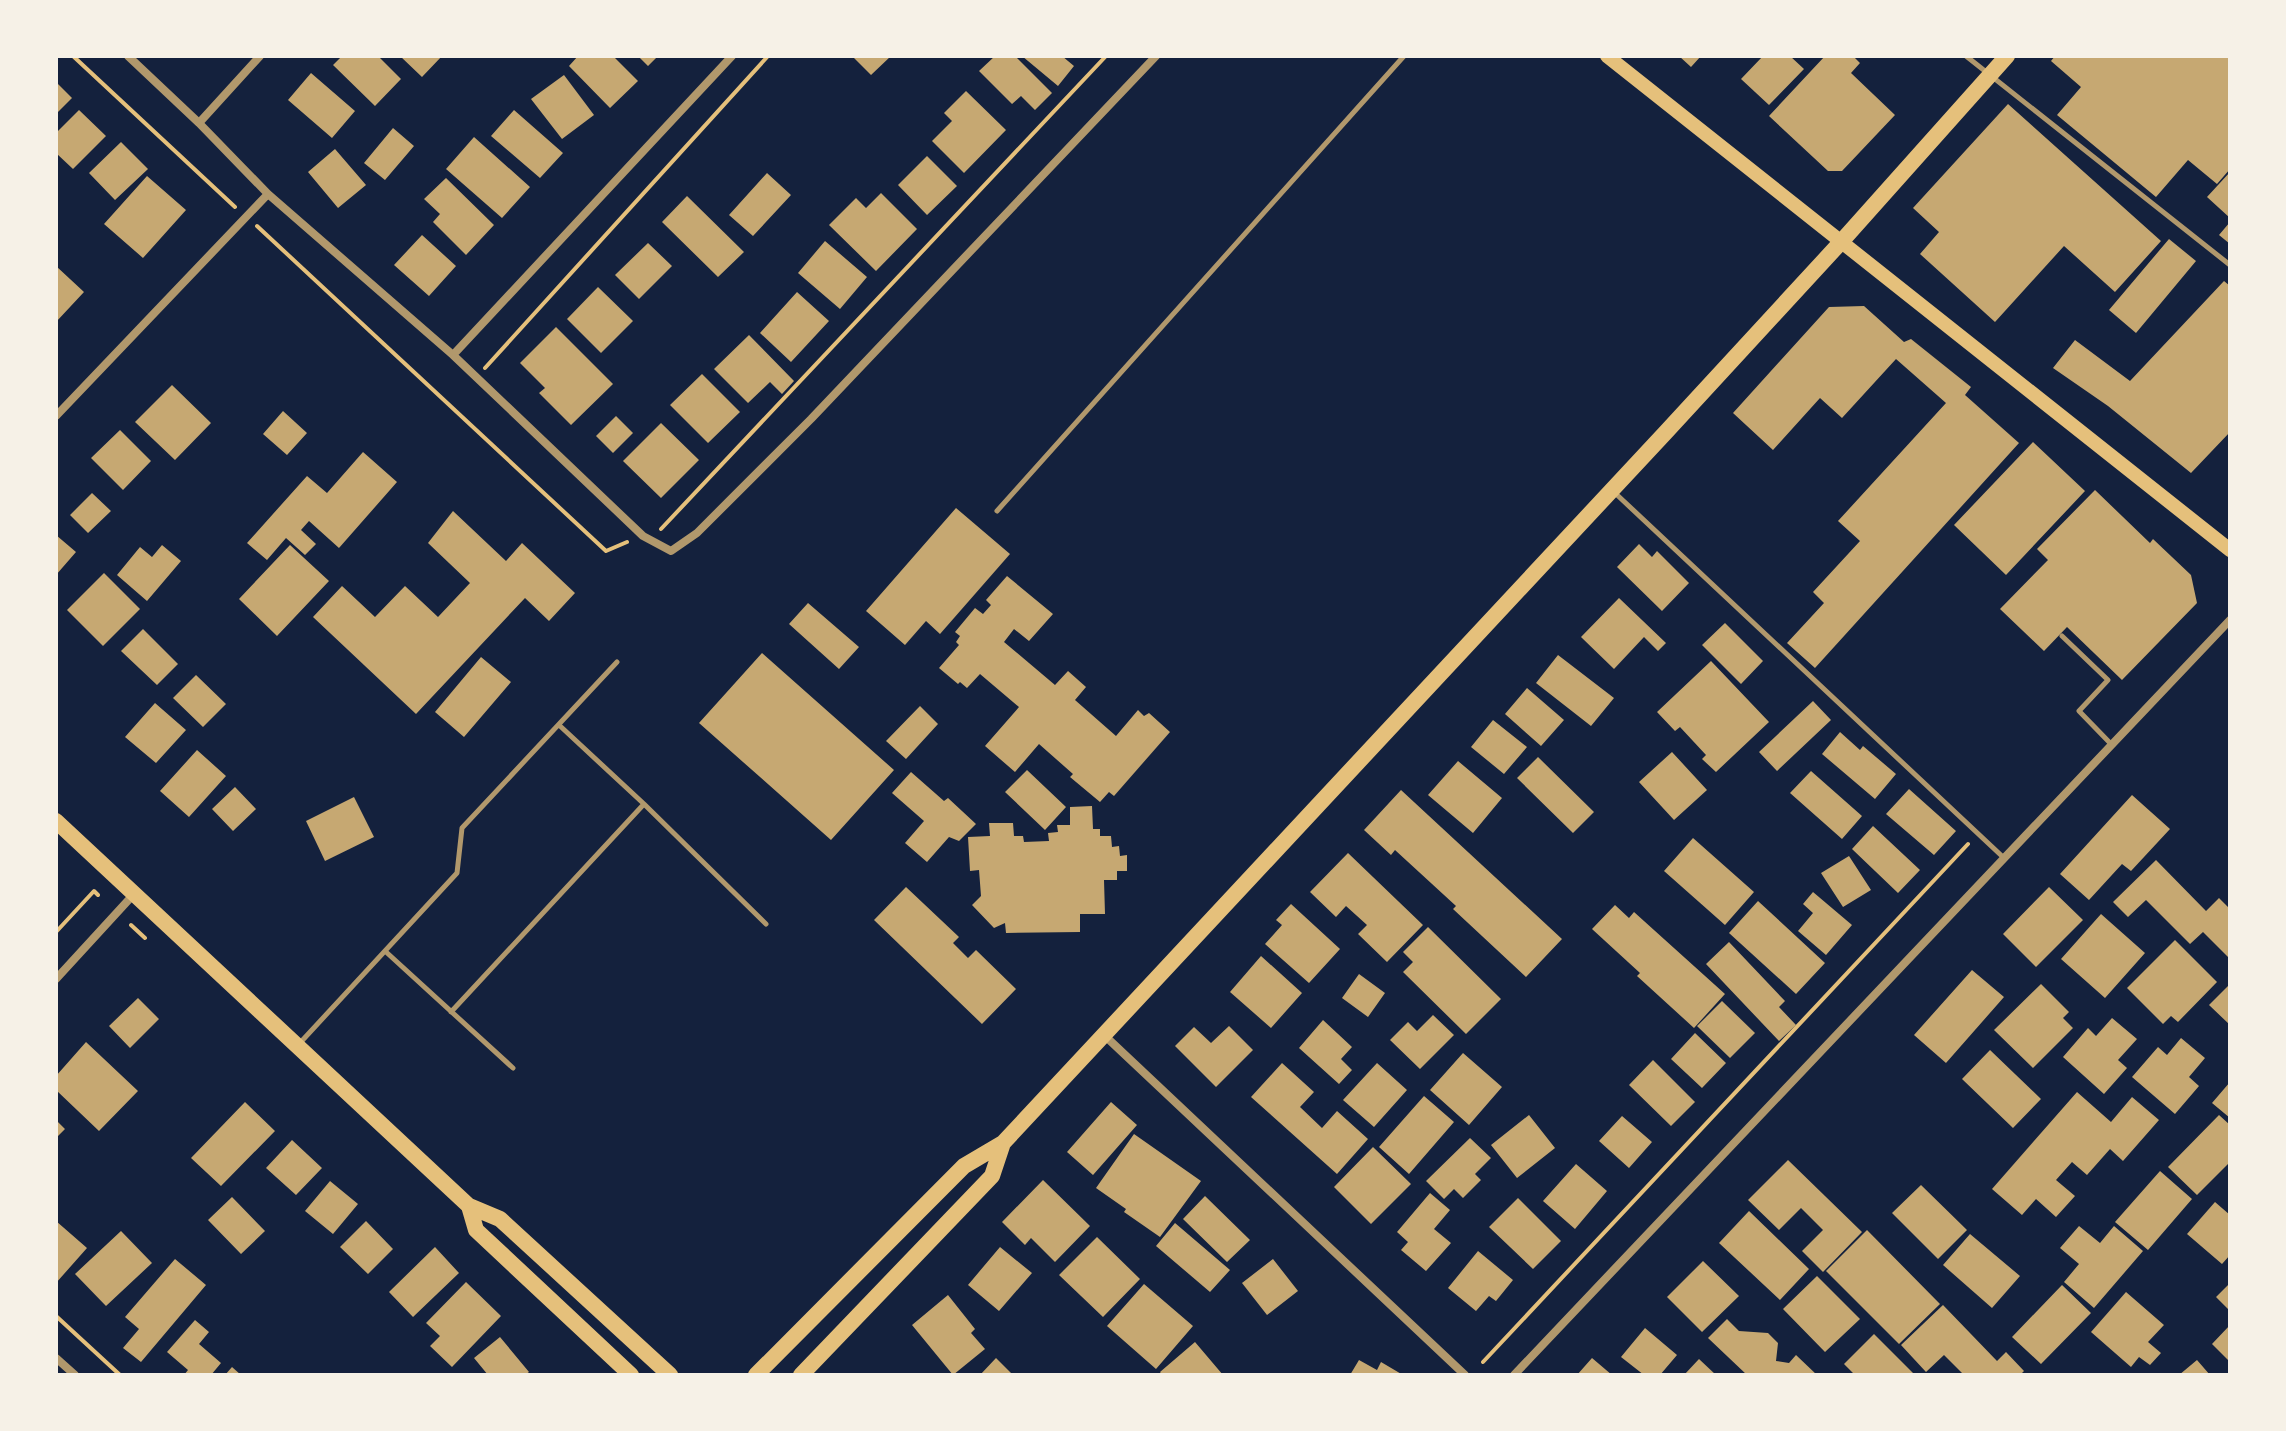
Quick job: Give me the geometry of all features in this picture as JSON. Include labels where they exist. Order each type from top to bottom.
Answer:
[{"type":"main road","points":[[1607,56],[2230,550]]},
{"type":"main road","points":[[756,1375],[964,1166],[1003,1143],[1612,490],[1841,242],[2007,56]]},
{"type":"main road","points":[[56,821],[469,1206],[500,1219],[670,1375]]},
{"type":"main road","points":[[801,1375],[992,1176],[1003,1143]]},
{"type":"main road","points":[[469,1206],[476,1230],[631,1375]]},
{"type":"street","points":[[128,56],[268,194],[453,355],[643,536],[671,551],[697,533],[811,419],[1156,56]]},
{"type":"street","points":[[199,123],[260,56]]},
{"type":"street","points":[[453,355],[732,56]]},
{"type":"street","points":[[56,416],[268,194]]},
{"type":"street","points":[[1514,1375],[2230,620]]},
{"type":"street","points":[[56,979],[135,893]]},
{"type":"street","points":[[1104,1035],[1465,1375]]},
{"type":"street","points":[[56,1358],[75,1375]]},
{"type":"lane","points":[[997,511],[1404,56]]},
{"type":"lane","points":[[1966,56],[2230,265]]},
{"type":"lane","points":[[1612,490],[2005,859]]},
{"type":"lane","points":[[2062,636],[2108,680],[2079,711],[2111,744]]},
{"type":"lane","points":[[298,1045],[457,873],[462,828],[617,662]]},
{"type":"lane","points":[[559,725],[766,924]]},
{"type":"lane","points":[[451,1012],[644,804]]},
{"type":"lane","points":[[385,951],[513,1068]]},
{"type":"path","points":[[73,56],[606,551],[663,528],[1106,56]]},
{"type":"path","points":[[476,377],[768,56]]},
{"type":"path","points":[[1483,1362],[1977,834]]},
{"type":"path","points":[[56,932],[94,891],[98,895]]},
{"type":"path","points":[[131,925],[145,938]]},
{"type":"path","points":[[56,1316],[120,1375]]},
{"type":"building","points":[[342,56],[378,56],[401,79],[375,106],[333,65]]},
{"type":"building","points":[[400,56],[442,56],[422,77]]},
{"type":"building","points":[[578,56],[613,56],[638,81],[610,108],[569,66]]},
{"type":"building","points":[[638,56],[658,56],[648,66]]},
{"type":"building","points":[[852,56],[891,56],[871,75]]},
{"type":"building","points":[[995,56],[1015,56],[1052,93],[1035,110],[1021,96],[1012,104],[979,71]]},
{"type":"building","points":[[1022,56],[1062,56],[1074,66],[1058,86]]},
{"type":"building","points":[[1679,56],[1701,56],[1691,67]]},
{"type":"building","points":[[1763,56],[1790,56],[1804,69],[1769,105],[1741,79]]},
{"type":"building","points":[[1825,56],[1853,56],[1860,63],[1851,73],[1895,115],[1842,171],[1828,171],[1769,116]]},
{"type":"building","points":[[2055,56],[2230,56],[2230,169],[2217,184],[2188,160],[2156,197],[2057,115],[2081,87],[2051,61]]},
{"type":"building","points":[[311,73],[355,111],[332,138],[288,100]]},
{"type":"building","points":[[564,75],[594,115],[562,139],[531,99]]},
{"type":"building","points":[[56,82],[72,98],[56,114]]},
{"type":"building","points":[[966,91],[1006,130],[964,173],[932,141],[952,121],[944,113]]},
{"type":"building","points":[[2008,104],[2161,241],[2115,292],[2064,246],[1995,322],[1920,254],[1939,232],[1913,208]]},
{"type":"building","points":[[79,110],[106,136],[73,169],[56,153],[56,133]]},
{"type":"building","points":[[514,110],[563,153],[540,178],[491,136]]},
{"type":"building","points":[[393,128],[414,146],[385,180],[364,163]]},
{"type":"building","points":[[474,137],[530,187],[502,218],[446,169]]},
{"type":"building","points":[[121,142],[148,169],[115,200],[89,173]]},
{"type":"building","points":[[335,149],[366,185],[338,208],[308,172]]},
{"type":"building","points":[[927,156],[957,186],[927,215],[898,185]]},
{"type":"building","points":[[2230,172],[2230,218],[2207,197]]},
{"type":"building","points":[[767,173],[791,195],[753,236],[729,215]]},
{"type":"building","points":[[147,176],[186,210],[143,258],[104,224]]},
{"type":"building","points":[[446,178],[494,225],[466,255],[433,222],[440,214],[424,199]]},
{"type":"building","points":[[881,193],[917,229],[876,271],[829,225],[856,198],[866,208]]},
{"type":"building","points":[[687,196],[744,252],[718,277],[662,222]]},
{"type":"building","points":[[2230,222],[2230,244],[2219,235]]},
{"type":"building","points":[[422,235],[456,266],[429,296],[394,265]]},
{"type":"building","points":[[2169,239],[2196,261],[2136,333],[2109,310]]},
{"type":"building","points":[[825,241],[867,277],[840,309],[798,273]]},
{"type":"building","points":[[648,243],[672,266],[639,299],[615,275]]},
{"type":"building","points":[[56,266],[84,292],[56,322]]},
{"type":"building","points":[[2224,281],[2230,286],[2230,432],[2191,473],[2108,406],[2053,368],[2075,340],[2130,381]]},
{"type":"building","points":[[598,287],[633,321],[601,353],[567,319]]},
{"type":"building","points":[[797,292],[829,321],[791,362],[760,333]]},
{"type":"building","points":[[1864,306],[1904,342],[1911,339],[1971,387],[1965,395],[2019,443],[1815,668],[1787,643],[1824,603],[1813,592],[1860,541],[1838,521],[1946,403],[1896,359],[1842,418],[1820,398],[1773,450],[1733,413],[1829,307]]},
{"type":"building","points":[[556,327],[613,384],[571,425],[539,393],[545,388],[520,363]]},
{"type":"building","points":[[749,335],[794,381],[782,394],[770,382],[748,403],[714,369]]},
{"type":"building","points":[[702,374],[740,412],[708,443],[670,405]]},
{"type":"building","points":[[172,385],[211,423],[175,460],[135,422]]},
{"type":"building","points":[[283,411],[307,433],[287,455],[263,434]]},
{"type":"building","points":[[616,416],[633,433],[613,453],[596,436]]},
{"type":"building","points":[[661,423],[699,460],[661,498],[623,461]]},
{"type":"building","points":[[120,430],[151,461],[123,490],[91,458]]},
{"type":"building","points":[[2033,442],[2085,491],[2006,575],[1954,525]]},
{"type":"building","points":[[363,452],[397,482],[339,548],[309,521],[301,530],[316,544],[305,555],[286,538],[267,560],[247,543],[307,476],[327,493]]},
{"type":"building","points":[[2095,490],[2150,543],[2153,539],[2191,575],[2197,603],[2122,680],[2067,627],[2044,651],[2000,609],[2048,560],[2037,549]]},
{"type":"building","points":[[92,493],[111,511],[88,533],[70,515]]},
{"type":"building","points":[[956,508],[1010,554],[940,634],[926,621],[905,645],[866,611]]},
{"type":"building","points":[[453,511],[506,561],[522,543],[575,593],[549,621],[525,598],[416,714],[313,617],[342,586],[375,617],[405,586],[438,617],[470,583],[428,543]]},
{"type":"building","points":[[56,535],[76,552],[56,575]]},
{"type":"building","points":[[1639,544],[1652,557],[1657,551],[1689,583],[1662,611],[1617,567]]},
{"type":"building","points":[[162,545],[181,561],[147,601],[117,575],[140,547],[152,557]]},
{"type":"building","points":[[290,545],[329,581],[277,636],[239,599]]},
{"type":"building","points":[[104,573],[140,609],[103,646],[67,610]]},
{"type":"building","points":[[1007,576],[1053,614],[1029,641],[1014,629],[1004,642],[1055,685],[1068,671],[1086,687],[1075,700],[1116,736],[1138,710],[1144,716],[1149,713],[1170,732],[1114,796],[1109,792],[1100,802],[1070,777],[1073,774],[1039,744],[1015,772],[985,746],[1019,707],[980,674],[967,688],[939,668],[959,645],[956,642],[960,636],[955,632],[975,608],[983,614],[991,605],[986,600]]},
{"type":"building","points":[[1619,598],[1666,643],[1658,651],[1644,637],[1614,669],[1581,637]]},
{"type":"building","points":[[808,603],[859,647],[839,669],[789,624]]},
{"type":"building","points":[[1725,623],[1763,661],[1741,684],[1702,645]]},
{"type":"building","points":[[143,629],[178,664],[157,685],[121,651]]},
{"type":"building","points":[[762,653],[894,770],[831,840],[699,723]]},
{"type":"building","points":[[1558,655],[1614,698],[1591,726],[1536,683]]},
{"type":"building","points":[[481,657],[511,682],[464,737],[435,712]]},
{"type":"building","points":[[1711,661],[1769,722],[1716,772],[1702,759],[1706,755],[1680,727],[1675,731],[1657,712]]},
{"type":"building","points":[[196,675],[226,704],[203,727],[173,698]]},
{"type":"building","points":[[1527,688],[1564,720],[1541,746],[1505,714]]},
{"type":"building","points":[[1813,701],[1831,720],[1777,771],[1759,752]]},
{"type":"building","points":[[155,703],[186,730],[156,763],[125,737]]},
{"type":"building","points":[[920,706],[938,724],[906,759],[886,741]]},
{"type":"building","points":[[1493,720],[1527,747],[1504,774],[1471,747]]},
{"type":"building","points":[[1840,732],[1860,750],[1863,746],[1896,774],[1875,799],[1822,754]]},
{"type":"building","points":[[197,750],[226,776],[189,817],[160,791]]},
{"type":"building","points":[[1672,752],[1707,790],[1674,820],[1639,782]]},
{"type":"building","points":[[1538,757],[1594,812],[1573,833],[1517,778]]},
{"type":"building","points":[[1458,761],[1502,798],[1473,833],[1428,795]]},
{"type":"building","points":[[1027,770],[1066,807],[1045,830],[1005,792]]},
{"type":"building","points":[[1811,771],[1862,816],[1842,839],[1790,793]]},
{"type":"building","points":[[911,772],[944,801],[948,798],[976,824],[959,841],[949,837],[927,862],[905,843],[924,821],[892,793]]},
{"type":"building","points":[[235,787],[256,809],[233,831],[212,809]]},
{"type":"building","points":[[1909,789],[1956,831],[1934,855],[1886,814]]},
{"type":"building","points":[[1401,790],[1562,939],[1526,977],[1395,850],[1391,855],[1364,830]]},
{"type":"building","points":[[2132,795],[2170,829],[2131,871],[2122,864],[2089,900],[2060,874]]},
{"type":"building","points":[[354,797],[374,837],[325,861],[306,821]]},
{"type":"building","points":[[1092,806],[1093,829],[1100,829],[1100,836],[1111,836],[1112,847],[1119,846],[1120,856],[1127,855],[1127,871],[1117,871],[1117,880],[1104,880],[1105,914],[1080,914],[1080,932],[1006,933],[1005,923],[994,928],[972,905],[981,896],[979,870],[970,871],[968,837],[990,836],[989,823],[1013,823],[1014,836],[1023,836],[1024,842],[1049,841],[1048,833],[1058,832],[1057,825],[1070,825],[1070,807]]},
{"type":"building","points":[[1873,826],[1920,870],[1898,893],[1852,849]]},
{"type":"building","points":[[1693,838],[1754,892],[1725,925],[1664,871]]},
{"type":"building","points":[[1348,853],[1423,925],[1387,962],[1358,934],[1367,925],[1346,906],[1336,917],[1310,892]]},
{"type":"building","points":[[1849,856],[1871,890],[1843,907],[1821,873]]},
{"type":"building","points":[[2156,860],[2206,911],[2219,898],[2230,909],[2230,959],[2203,932],[2190,944],[2146,900],[2128,917],[2113,902]]},
{"type":"building","points":[[906,887],[959,937],[953,943],[968,958],[976,950],[1016,989],[982,1024],[874,920]]},
{"type":"building","points":[[2049,887],[2083,920],[2036,967],[2003,934]]},
{"type":"building","points":[[1813,892],[1852,925],[1826,955],[1798,931],[1813,913],[1803,904]]},
{"type":"building","points":[[1758,901],[1825,963],[1796,994],[1729,933]]},
{"type":"building","points":[[1291,904],[1340,949],[1309,983],[1265,944],[1282,925],[1276,920]]},
{"type":"building","points":[[1615,905],[1629,918],[1634,912],[1725,994],[1694,1028],[1592,929]]},
{"type":"building","points":[[2101,914],[2145,953],[2105,998],[2061,959]]},
{"type":"building","points":[[1428,927],[1501,999],[1466,1034],[1403,972],[1413,962],[1403,952]]},
{"type":"building","points":[[2175,940],[2217,982],[2178,1022],[2171,1016],[2163,1024],[2127,988]]},
{"type":"building","points":[[1729,942],[1785,1001],[1779,1007],[1796,1025],[1779,1041],[1706,964]]},
{"type":"building","points":[[1261,956],[1302,993],[1271,1028],[1230,992]]},
{"type":"building","points":[[1972,970],[2004,997],[1946,1063],[1914,1035]]},
{"type":"building","points":[[1359,974],[1385,993],[1368,1017],[1342,998]]},
{"type":"building","points":[[2041,984],[2069,1012],[2063,1018],[2073,1028],[2033,1068],[1994,1030]]},
{"type":"building","points":[[2230,984],[2230,1025],[2209,1005]]},
{"type":"building","points":[[138,998],[159,1019],[130,1048],[109,1026]]},
{"type":"building","points":[[1722,1001],[1755,1033],[1730,1058],[1697,1026]]},
{"type":"building","points":[[1433,1015],[1454,1035],[1420,1069],[1390,1040],[1408,1022],[1417,1031]]},
{"type":"building","points":[[2112,1018],[2137,1039],[2118,1060],[2127,1068],[2104,1094],[2063,1057],[2088,1028],[2096,1036]]},
{"type":"building","points":[[1323,1020],[1352,1047],[1341,1059],[1352,1070],[1339,1084],[1299,1048]]},
{"type":"building","points":[[1229,1026],[1253,1050],[1216,1087],[1175,1046],[1194,1027],[1211,1043]]},
{"type":"building","points":[[1695,1033],[1726,1063],[1702,1088],[1671,1059]]},
{"type":"building","points":[[2181,1038],[2205,1058],[2189,1077],[2199,1086],[2175,1114],[2132,1077],[2158,1047],[2167,1055]]},
{"type":"building","points":[[86,1042],[138,1091],[99,1131],[56,1090],[56,1076]]},
{"type":"building","points":[[1990,1050],[2041,1099],[2013,1128],[1962,1079]]},
{"type":"building","points":[[1463,1053],[1502,1087],[1469,1125],[1430,1090]]},
{"type":"building","points":[[1653,1060],[1695,1102],[1671,1126],[1629,1085]]},
{"type":"building","points":[[1282,1063],[1314,1092],[1300,1107],[1322,1128],[1337,1111],[1368,1139],[1337,1174],[1251,1097]]},
{"type":"building","points":[[1377,1063],[1407,1090],[1374,1127],[1343,1100]]},
{"type":"building","points":[[2230,1082],[2230,1118],[2212,1103]]},
{"type":"building","points":[[2077,1092],[2111,1122],[2132,1097],[2159,1120],[2123,1161],[2110,1149],[2087,1175],[2072,1162],[2056,1180],[2075,1196],[2056,1217],[2036,1199],[2022,1215],[1992,1189]]},
{"type":"building","points":[[1424,1096],[1454,1122],[1409,1174],[1379,1147]]},
{"type":"building","points":[[245,1102],[275,1131],[221,1186],[191,1158]]},
{"type":"building","points":[[1111,1102],[1137,1125],[1093,1175],[1067,1152]]},
{"type":"building","points":[[1529,1115],[1555,1148],[1517,1178],[1491,1145]]},
{"type":"building","points":[[2219,1115],[2230,1125],[2230,1162],[2197,1195],[2168,1167]]},
{"type":"building","points":[[1622,1116],[1652,1142],[1629,1168],[1599,1141]]},
{"type":"building","points":[[56,1120],[65,1129],[56,1138]]},
{"type":"building","points":[[1134,1134],[1201,1181],[1160,1237],[1096,1188]]},
{"type":"building","points":[[1470,1138],[1491,1158],[1475,1174],[1481,1180],[1463,1198],[1454,1189],[1444,1199],[1426,1181]]},
{"type":"building","points":[[292,1140],[322,1168],[296,1195],[266,1168]]},
{"type":"building","points":[[1373,1147],[1411,1184],[1371,1224],[1334,1187]]},
{"type":"building","points":[[1788,1160],[1862,1232],[1823,1272],[1802,1251],[1823,1230],[1801,1208],[1779,1230],[1748,1200]]},
{"type":"building","points":[[1576,1164],[1607,1191],[1575,1229],[1543,1201]]},
{"type":"building","points":[[2160,1171],[2192,1199],[2148,1250],[2115,1222]]},
{"type":"building","points":[[1043,1180],[1090,1226],[1055,1262],[1031,1238],[1025,1245],[1002,1222]]},
{"type":"building","points":[[330,1181],[358,1204],[333,1234],[305,1211]]},
{"type":"building","points":[[1921,1185],[1967,1230],[1938,1259],[1892,1213]]},
{"type":"building","points":[[1430,1193],[1450,1210],[1434,1229],[1451,1243],[1426,1271],[1401,1250],[1408,1242],[1397,1232]]},
{"type":"building","points":[[1205,1196],[1250,1240],[1227,1262],[1183,1219]]},
{"type":"building","points":[[232,1197],[265,1231],[241,1254],[208,1220]]},
{"type":"building","points":[[1518,1198],[1561,1241],[1533,1269],[1489,1227]]},
{"type":"building","points":[[2215,1202],[2230,1215],[2230,1255],[2222,1264],[2187,1234]]},
{"type":"building","points":[[1749,1211],[1809,1269],[1780,1300],[1719,1243]]},
{"type":"building","points":[[56,1221],[87,1248],[56,1283]]},
{"type":"building","points":[[366,1221],[393,1249],[368,1274],[340,1247]]},
{"type":"building","points":[[1175,1223],[1230,1270],[1210,1292],[1156,1246]]},
{"type":"building","points":[[2079,1226],[2100,1243],[2114,1226],[2143,1251],[2094,1308],[2064,1282],[2079,1264],[2060,1248]]},
{"type":"building","points":[[1867,1230],[1940,1304],[1899,1344],[1826,1271]]},
{"type":"building","points":[[121,1231],[152,1263],[106,1306],[75,1274]]},
{"type":"building","points":[[1970,1234],[2020,1276],[1992,1308],[1943,1265]]},
{"type":"building","points":[[1097,1237],[1140,1279],[1103,1317],[1059,1275]]},
{"type":"building","points":[[435,1247],[459,1273],[413,1317],[389,1292]]},
{"type":"building","points":[[1000,1247],[1032,1273],[999,1311],[968,1285]]},
{"type":"building","points":[[1478,1251],[1513,1280],[1496,1301],[1489,1296],[1476,1311],[1448,1288]]},
{"type":"building","points":[[175,1259],[206,1285],[141,1362],[123,1348],[139,1329],[125,1317]]},
{"type":"building","points":[[1273,1259],[1298,1291],[1267,1315],[1242,1283]]},
{"type":"building","points":[[1703,1261],[1739,1296],[1702,1332],[1667,1297]]},
{"type":"building","points":[[1817,1276],[1860,1319],[1825,1352],[1783,1309]]},
{"type":"building","points":[[466,1282],[501,1316],[452,1367],[430,1346],[440,1336],[426,1323]]},
{"type":"building","points":[[2230,1283],[2230,1311],[2216,1297]]},
{"type":"building","points":[[1144,1284],[1193,1326],[1156,1369],[1107,1326]]},
{"type":"building","points":[[2062,1285],[2091,1313],[2041,1364],[2012,1337]]},
{"type":"building","points":[[2126,1292],[2164,1325],[2148,1342],[2161,1353],[2150,1365],[2139,1357],[2131,1367],[2091,1332]]},
{"type":"building","points":[[948,1295],[975,1329],[971,1333],[985,1349],[953,1375],[912,1325]]},
{"type":"building","points":[[1943,1305],[1997,1361],[2006,1352],[2024,1371],[2020,1375],[1960,1375],[1962,1373],[1944,1355],[1926,1372],[1901,1345]]},
{"type":"building","points":[[1727,1319],[1739,1331],[1768,1333],[1778,1343],[1776,1361],[1789,1363],[1796,1355],[1817,1375],[1747,1375],[1708,1338]]},
{"type":"building","points":[[195,1320],[209,1332],[199,1344],[221,1363],[211,1375],[184,1375],[188,1370],[167,1352]]},
{"type":"building","points":[[2230,1325],[2230,1362],[2212,1344]]},
{"type":"building","points":[[1645,1328],[1677,1355],[1660,1375],[1644,1375],[1621,1357]]},
{"type":"building","points":[[1874,1334],[1915,1375],[1855,1375],[1844,1364]]},
{"type":"building","points":[[500,1337],[529,1372],[525,1375],[488,1375],[474,1358]]},
{"type":"building","points":[[1195,1342],[1223,1375],[1162,1375],[1160,1372]]},
{"type":"building","points":[[996,1358],[1013,1375],[980,1375]]},
{"type":"building","points":[[1592,1358],[1612,1375],[1577,1375]]},
{"type":"building","points":[[1699,1359],[1716,1375],[1684,1375]]},
{"type":"building","points":[[1359,1360],[1377,1370],[1381,1362],[1403,1375],[1350,1375]]},
{"type":"building","points":[[2197,1360],[2210,1375],[2179,1375]]},
{"type":"building","points":[[232,1367],[241,1375],[225,1375]]}]
